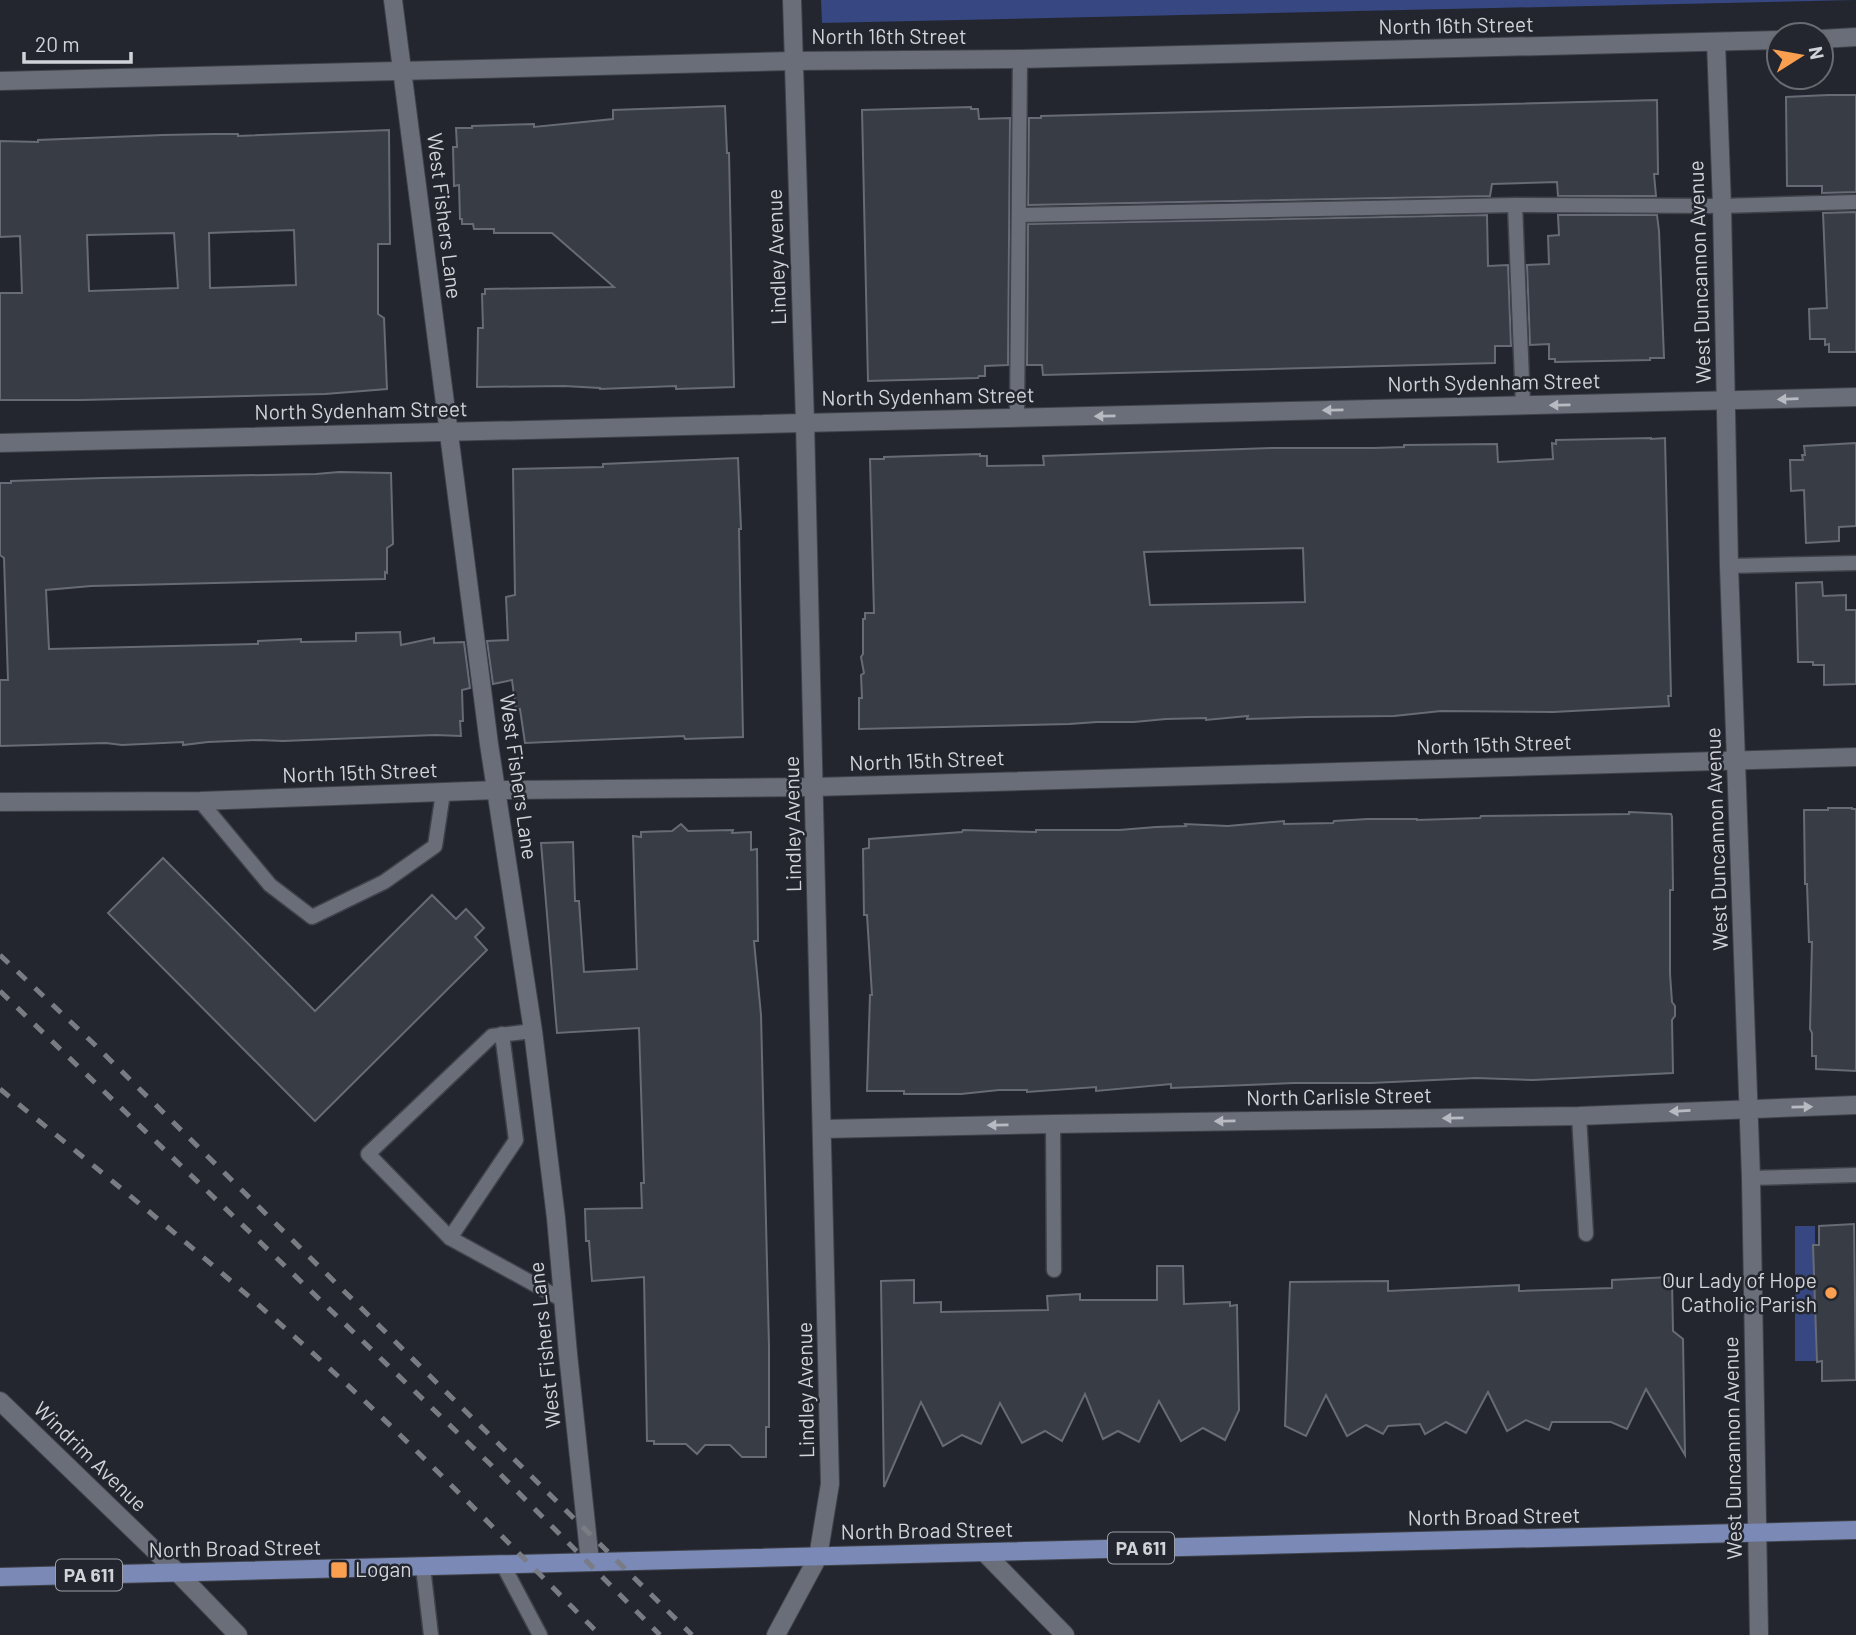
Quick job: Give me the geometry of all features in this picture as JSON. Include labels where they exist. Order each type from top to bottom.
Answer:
[{"type":"main road","name":"North Broad Street","points":[[0,1577],[1856,1530]]},
{"type":"street","name":"West Fishers Lane","points":[[393,0],[448,431],[533,1031],[556,1218],[590,1562]]},
{"type":"street","name":"Lindley Avenue","points":[[776,1635],[818,1557],[830,1484],[806,422],[792,0]]},
{"type":"street","points":[[1835,38],[1856,37]]},
{"type":"street","name":"North 16th Street","points":[[0,81],[1765,40]]},
{"type":"street","name":"West Duncannon Avenue","points":[[1716,42],[1729,566],[1751,1178],[1759,1635]]},
{"type":"street","name":"North Sydenham Street","points":[[0,443],[1856,397]]},
{"type":"street","name":"North 15th Street","points":[[0,802],[200,802],[497,790],[815,787],[1856,758]]},
{"type":"street","name":"North Carlisle Street","points":[[822,1129],[1579,1116],[1856,1105]]},
{"type":"street","name":"Windrim Avenue","points":[[0,1401],[178,1573],[237,1635]]},
{"type":"street","points":[[985,1552],[1065,1635]]},
{"type":"lane","points":[[1017,418],[1020,59]]},
{"type":"lane","points":[[1019,215],[1515,205],[1722,206],[1856,202]]},
{"type":"lane","points":[[1515,205],[1522,405]]},
{"type":"lane","points":[[1729,566],[1856,563]]},
{"type":"lane","points":[[200,802],[270,885],[312,917],[384,882],[435,846],[443,793]]},
{"type":"lane","points":[[533,1031],[492,1037],[368,1154],[450,1238],[563,1300]]},
{"type":"lane","points":[[450,1238],[516,1140],[502,1034]]},
{"type":"lane","points":[[1579,1116],[1586,1234]]},
{"type":"lane","points":[[1053,1124],[1054,1270]]},
{"type":"lane","points":[[1751,1178],[1856,1175]]},
{"type":"lane","points":[[503,1564],[540,1635]]},
{"type":"lane","points":[[423,1567],[431,1635]]},
{"type":"shaded area","points":[[821,0],[1856,0],[822,23]]},
{"type":"shaded area","points":[[1795,1226],[1815,1226],[1816,1361],[1795,1361]]},
{"type":"building","points":[[1856,95],[1856,192],[1822,193],[1822,186],[1787,186],[1786,97]]},
{"type":"building","points":[[1657,100],[1658,174],[1654,174],[1656,196],[1558,196],[1557,182],[1492,184],[1490,196],[1028,205],[1029,118]]},
{"type":"building","points":[[725,106],[729,153],[734,387],[477,387],[478,328],[483,328],[482,294],[485,294],[485,289],[614,287],[552,233],[494,233],[494,229],[474,229],[473,224],[462,224],[459,185],[454,186],[453,147],[457,147],[456,128],[534,124],[534,127],[613,119],[613,110]]},
{"type":"building","points":[[978,109],[979,119],[1010,118],[1008,365],[985,366],[985,376],[978,378],[868,381],[862,110]]},
{"type":"building","points":[[389,130],[390,244],[378,244],[378,314],[384,318],[387,389],[325,394],[0,400],[0,293],[22,293],[20,236],[0,237],[0,141],[38,142],[163,135],[238,136]],"holes":[[[294,230],[296,285],[210,288],[209,233]],[[174,233],[178,288],[89,291],[87,235]]]},
{"type":"building","points":[[1856,212],[1856,352],[1829,352],[1829,344],[1825,345],[1825,339],[1810,339],[1809,309],[1827,308],[1823,213]]},
{"type":"building","points":[[1487,215],[1488,266],[1508,265],[1511,346],[1495,346],[1495,363],[1043,375],[1042,365],[1027,365],[1028,224]]},
{"type":"building","points":[[1558,215],[1657,215],[1664,358],[1555,362],[1555,359],[1549,359],[1549,344],[1530,345],[1527,265],[1549,264],[1548,236],[1559,235]]},
{"type":"building","points":[[1665,438],[1671,696],[1668,696],[1669,706],[1553,712],[1441,711],[1394,716],[1247,719],[1248,716],[1206,720],[859,729],[861,675],[864,673],[861,657],[863,619],[865,613],[874,613],[870,459],[980,454],[987,456],[987,466],[1044,465],[1043,456],[1497,444],[1498,462],[1553,459],[1552,443],[1556,444],[1556,440]],"holes":[[[1303,548],[1305,602],[1150,605],[1144,552]]]},
{"type":"building","points":[[1856,443],[1856,526],[1839,527],[1839,541],[1806,543],[1804,490],[1791,491],[1790,460],[1803,460],[1804,446]]},
{"type":"building","points":[[738,458],[743,737],[685,739],[684,736],[525,743],[520,709],[516,710],[512,680],[493,684],[487,641],[508,640],[506,597],[515,595],[513,469],[603,467],[603,464]]},
{"type":"building","points":[[339,472],[391,473],[393,544],[387,548],[385,579],[91,586],[46,590],[49,649],[258,644],[258,641],[301,639],[301,642],[356,641],[356,633],[400,632],[401,645],[434,638],[434,643],[464,642],[470,688],[462,690],[461,736],[259,740],[183,745],[183,742],[0,746],[0,680],[8,680],[4,558],[0,555],[0,483]]},
{"type":"building","points":[[1822,582],[1823,596],[1846,595],[1846,610],[1856,610],[1856,684],[1824,685],[1824,665],[1798,662],[1796,583]]},
{"type":"building","points":[[1856,809],[1856,1071],[1816,1069],[1816,1056],[1812,1056],[1812,942],[1809,942],[1805,884],[1804,810]]},
{"type":"building","points":[[1629,812],[1671,814],[1672,817],[1670,974],[1672,1002],[1675,1006],[1672,1020],[1673,1073],[1533,1080],[1476,1078],[1171,1088],[1171,1084],[1096,1091],[1096,1087],[961,1094],[867,1091],[872,995],[867,915],[864,915],[863,849],[869,848],[869,839],[963,830],[1119,830],[1186,826],[1185,824],[1228,826],[1284,821],[1284,824],[1333,823],[1368,819],[1417,820]]},
{"type":"building","points":[[681,824],[688,831],[751,832],[751,850],[757,849],[758,941],[754,941],[761,1015],[769,1346],[769,1427],[766,1427],[766,1457],[742,1457],[730,1445],[705,1445],[697,1454],[686,1444],[654,1444],[654,1441],[647,1441],[644,1277],[592,1281],[589,1241],[586,1241],[585,1209],[642,1208],[641,1183],[644,1183],[639,1028],[557,1033],[541,843],[573,842],[575,901],[579,901],[584,972],[637,969],[633,836],[641,837],[641,832],[672,831]]},
{"type":"building","points":[[163,858],[315,1011],[432,895],[456,919],[466,909],[484,928],[475,937],[487,950],[315,1121],[108,913]]},
{"type":"building","points":[[1854,1224],[1856,1380],[1822,1381],[1822,1361],[1817,1362],[1813,1245],[1819,1245],[1819,1226]]},
{"type":"building","points":[[1157,1266],[1183,1266],[1184,1304],[1230,1302],[1230,1306],[1237,1305],[1239,1410],[1225,1440],[1203,1428],[1181,1441],[1159,1401],[1139,1442],[1118,1431],[1103,1439],[1085,1394],[1062,1441],[1045,1431],[1022,1443],[1000,1403],[981,1444],[962,1435],[943,1446],[921,1402],[884,1487],[881,1281],[914,1280],[914,1303],[941,1302],[941,1312],[1048,1310],[1047,1296],[1080,1294],[1080,1300],[1157,1300]]},
{"type":"building","points":[[1669,1277],[1669,1281],[1672,1281],[1673,1331],[1683,1339],[1685,1455],[1646,1389],[1627,1429],[1611,1422],[1552,1422],[1549,1430],[1526,1420],[1507,1431],[1488,1392],[1466,1433],[1446,1422],[1425,1434],[1420,1424],[1388,1426],[1383,1434],[1366,1425],[1347,1436],[1326,1395],[1306,1436],[1285,1426],[1290,1282],[1388,1281],[1388,1291],[1519,1285],[1519,1291],[1612,1288],[1612,1280]]},
{"type":"railway","points":[[0,955],[93,1043],[692,1635]]},
{"type":"railway","points":[[0,991],[488,1462],[660,1635]]},
{"type":"railway","points":[[0,1089],[207,1260],[328,1367],[432,1466],[600,1635]]},
{"type":"place","name":"Our Lady of Hope Catholic Parish","points":[[1831,1293]]},
{"type":"place","name":"Logan","points":[[339,1570]]}]
